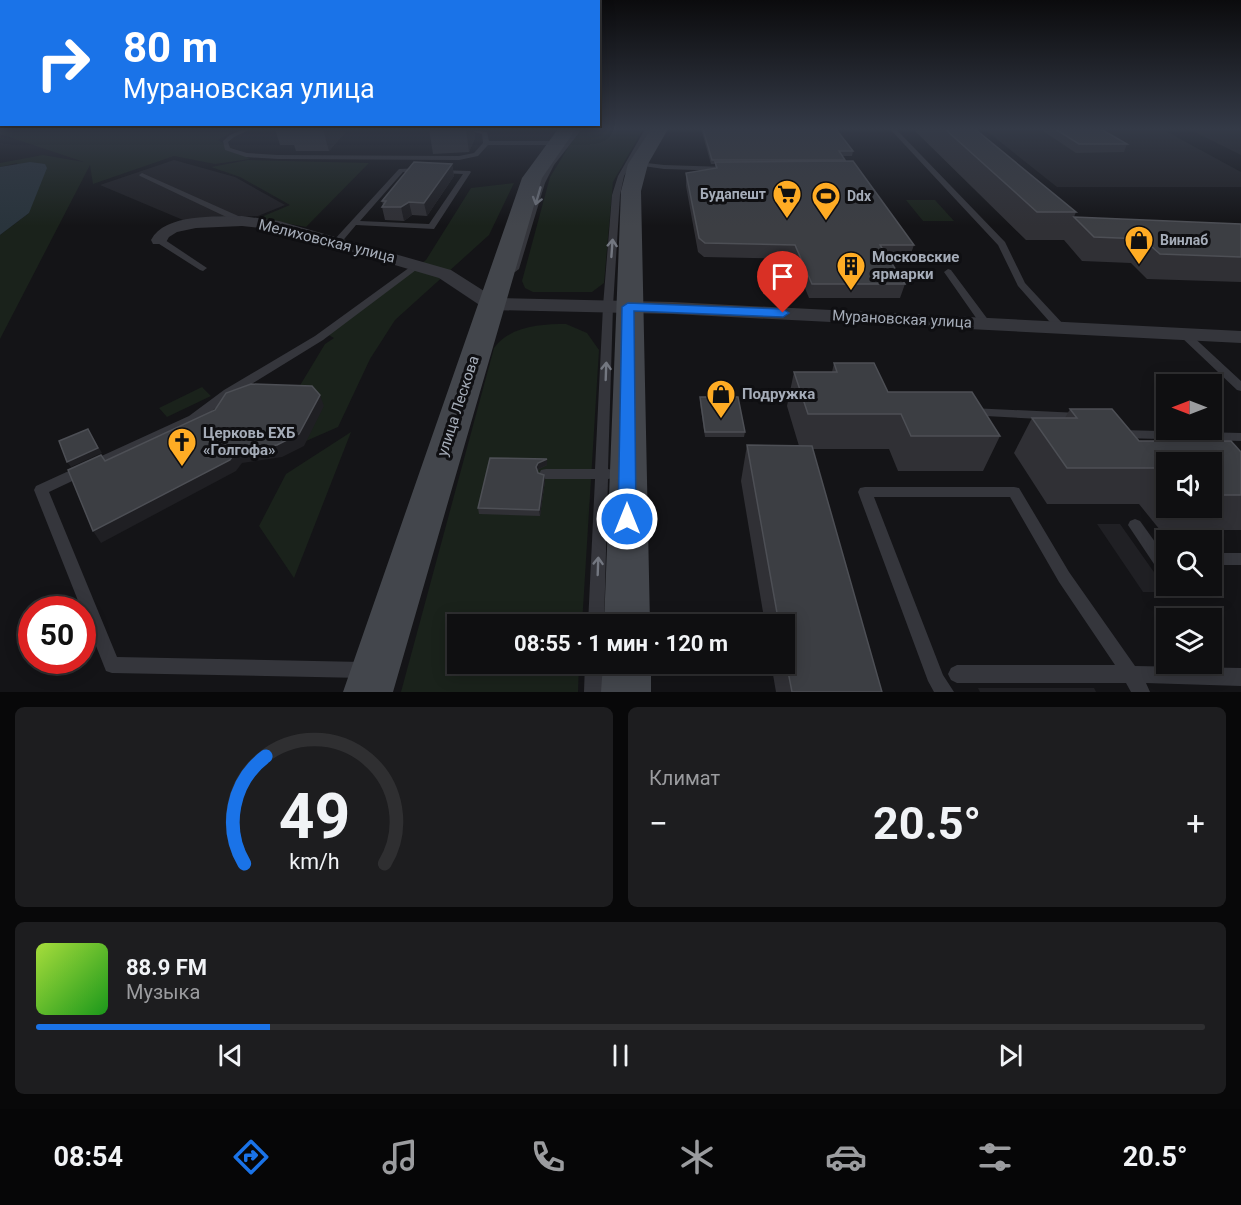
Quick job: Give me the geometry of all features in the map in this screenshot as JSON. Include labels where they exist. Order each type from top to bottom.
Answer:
[{"type":"main road","name":"улица Лескова","points":[[371,681],[501,300],[532,178],[544,161]]},
{"type":"main road","points":[[626,614],[614,474],[618,306],[631,191],[640,161]]},
{"type":"main road","points":[[626,692],[627,674]]},
{"type":"street","name":"Мелиховская улица","points":[[159,240],[162,234],[183,225],[242,221],[273,224],[445,274],[501,300]]},
{"type":"street","name":"Мурановская улица","points":[[501,300],[1241,337]]},
{"type":"lane","points":[[514,273],[541,183],[554,161]]},
{"type":"lane","points":[[618,306],[617,190],[628,161]]},
{"type":"lane","points":[[924,161],[1002,243],[1021,284],[1060,327]]},
{"type":"lane","points":[[638,164],[735,169]]},
{"type":"lane","points":[[337,242],[401,170],[468,171],[430,227],[354,223]]},
{"type":"lane","points":[[142,175],[242,221]]},
{"type":"lane","points":[[159,240],[203,268]]},
{"type":"lane","points":[[371,681],[112,665],[41,490],[193,419],[228,393],[319,338],[417,265]]},
{"type":"lane","points":[[948,272],[985,323]]},
{"type":"lane","name":"улица Лескова","points":[[441,509],[501,300]]},
{"type":"lane","points":[[1184,334],[1241,387]]},
{"type":"lane","points":[[955,411],[1091,418]]},
{"type":"lane","points":[[1111,429],[1121,435],[1241,437]]},
{"type":"lane","points":[[546,474],[614,474],[597,614]]},
{"type":"lane","points":[[945,692],[937,681],[865,492],[1014,492],[1064,577],[1141,692]]},
{"type":"lane","points":[[1135,525],[1156,555]]},
{"type":"lane","points":[[1222,559],[1241,559]]},
{"type":"lane","points":[[593,692],[594,674]]},
{"type":"lane","points":[[957,674],[1131,674],[1241,677]]},
{"type":"shaded area","points":[[82,161],[159,161],[93,184],[90,165],[0,339],[0,235],[29,213],[17,163],[0,167],[0,163],[84,162]]},
{"type":"shaded area","points":[[170,161],[179,161],[235,177],[285,205],[258,216],[183,220],[100,185]]},
{"type":"shaded area","points":[[201,161],[234,161],[215,164]]},
{"type":"shaded area","points":[[241,161],[369,163],[306,227],[259,218],[290,205],[240,177],[211,167]]},
{"type":"shaded area","points":[[560,161],[625,161],[613,182],[604,283],[592,292],[533,292],[525,288],[522,281],[550,177]]},
{"type":"shaded area","points":[[1025,161],[1221,161],[1241,172],[1241,187],[1057,187]]},
{"type":"shaded area","points":[[30,162],[45,164],[47,168],[29,213],[0,235],[0,167]]},
{"type":"shaded area","points":[[514,183],[489,235],[395,320],[370,359],[338,427],[306,441],[293,397],[325,344],[334,338],[325,333],[426,260],[471,188]]},
{"type":"shaded area","points":[[906,200],[935,200],[954,221],[923,221]]},
{"type":"shaded area","points":[[566,324],[587,333],[599,350],[583,614],[447,614],[447,674],[579,674],[578,692],[401,692],[494,348],[508,335],[517,331],[546,325]]},
{"type":"shaded area","points":[[202,387],[211,396],[167,417],[159,408]]},
{"type":"shaded area","points":[[351,432],[294,578],[259,526],[286,474]]},
{"type":"shaded area","points":[[1097,524],[1120,524],[1156,575],[1156,592],[1143,592]]},
{"type":"shaded area","points":[[978,688],[1094,688],[1096,692],[980,692]]},
{"type":"building","name":"Будапешт","points":[[853,161],[914,245],[880,245],[905,284],[812,284],[795,245],[705,243],[699,238],[686,173],[717,168],[715,162]]},
{"type":"building","points":[[981,161],[1014,161],[1076,212],[1037,212]]},
{"type":"building","points":[[414,162],[452,164],[424,203],[409,202],[401,207],[382,207],[386,201],[382,201]]},
{"type":"building","points":[[1074,217],[1241,224],[1241,257],[1160,254],[1143,239],[1094,237]]},
{"type":"building","points":[[834,363],[874,363],[888,392],[972,392],[1000,436],[911,436],[901,414],[808,414],[794,372],[837,372]]},
{"type":"building","name":"Церковь ЕХБ «Голгофа»","points":[[251,384],[312,386],[320,395],[299,434],[277,445],[236,451],[230,460],[93,531],[68,470],[101,455],[105,461],[215,410],[226,393]]},
{"type":"building","name":"Подружка","points":[[700,397],[738,397],[745,432],[705,432]]},
{"type":"building","points":[[1070,409],[1112,409],[1139,441],[1231,441],[1241,452],[1241,495],[1222,495],[1222,452],[1156,452],[1156,468],[1067,468],[1032,418],[1077,418]]},
{"type":"building","points":[[88,429],[98,448],[67,462],[59,441]]},
{"type":"building","points":[[747,445],[812,446],[882,692],[792,692],[788,674],[795,674],[795,614],[777,614]]},
{"type":"building","points":[[490,458],[547,459],[538,463],[536,467],[538,473],[544,475],[539,510],[478,508]]},
{"type":"place","name":"Будапешт","points":[[787,220]]},
{"type":"place","name":"Ddx","points":[[826,222]]},
{"type":"place","name":"Винлаб","points":[[1139,266]]},
{"type":"place","name":"Московские ярмарки","points":[[851,292]]},
{"type":"place","name":"Подружка","points":[[721,420]]},
{"type":"place","name":"Церковь ЕХБ «Голгофа»","points":[[182,468]]},
{"type":"route","points":[[627,519],[628,307],[783,313]]}]
